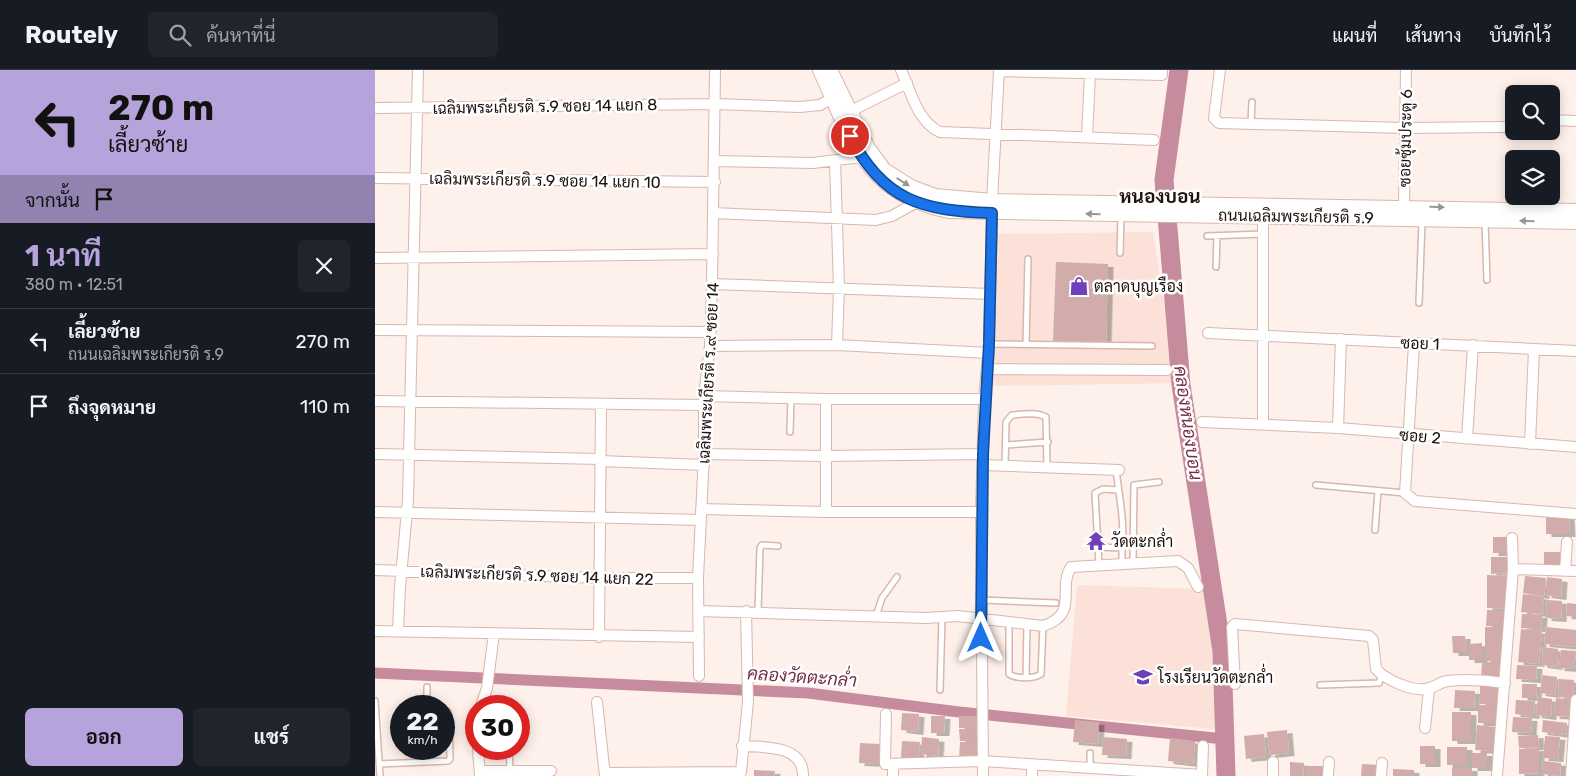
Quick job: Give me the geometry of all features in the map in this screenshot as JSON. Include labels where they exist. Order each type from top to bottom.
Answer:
[{"type":"main road","name":"ถนนเฉลิมพระเกียรติ ร.9","points":[[820,70],[861,157],[893,190],[917,202],[949,211],[992,207],[1157,209],[1191,214],[1576,222]]},
{"type":"main road","name":"ถนนเฉลิมพระเกียรติ ร.9","points":[[831,70],[849,112],[868,148],[884,170],[911,187],[935,196],[992,207],[1121,215],[1179,203],[1576,211]]},
{"type":"street","points":[[399,630],[407,513],[418,70]]},
{"type":"street","name":"เฉลิมพระเกียรติ ร.๙ ซอย 14","points":[[699,676],[698,578],[704,465],[704,401],[712,284],[715,182],[715,70]]},
{"type":"street","points":[[901,70],[922,118],[929,127],[940,132],[1154,140]]},
{"type":"street","points":[[983,776],[981,512],[984,399],[989,349],[992,207],[999,70],[1161,75],[1162,70]]},
{"type":"street","points":[[1220,70],[1215,121],[1405,128],[1504,126]]},
{"type":"street","name":"ซอยซุ้มประตู 6","points":[[1404,207],[1406,70]]},
{"type":"street","points":[[1087,137],[1090,74]]},
{"type":"street","points":[[849,112],[907,83]]},
{"type":"street","name":"เฉลิมพระเกียรติ ร.9 ซอย 14 แยก 8","points":[[375,108],[715,104],[800,107],[820,105],[833,98]]},
{"type":"street","points":[[1560,120],[1576,120]]},
{"type":"street","points":[[714,161],[813,163],[861,157]]},
{"type":"street","points":[[835,161],[835,220],[839,287],[837,345]]},
{"type":"street","name":"เฉลิมพระเกียรติ ร.9 ซอย 14 แยก 10","points":[[375,178],[715,182]]},
{"type":"street","points":[[713,213],[835,220],[876,220],[892,216],[917,202]]},
{"type":"street","points":[[1263,216],[1263,423]]},
{"type":"street","points":[[375,258],[413,256],[713,254]]},
{"type":"street","points":[[712,284],[839,287],[990,294]]},
{"type":"street","points":[[375,330],[412,328],[710,332]]},
{"type":"street","name":"ซอย 1","points":[[1208,333],[1576,350]]},
{"type":"street","points":[[1338,428],[1341,339]]},
{"type":"street","points":[[1414,344],[1405,493],[1415,501],[1576,514]]},
{"type":"street","points":[[709,346],[837,345],[989,349]]},
{"type":"street","points":[[1467,439],[1473,345]]},
{"type":"street","points":[[1530,444],[1534,348]]},
{"type":"street","points":[[987,369],[1167,370]]},
{"type":"street","points":[[375,401],[601,405],[791,398],[984,399]]},
{"type":"street","points":[[826,399],[826,512]]},
{"type":"street","points":[[599,637],[601,405]]},
{"type":"street","name":"ซอย 2","points":[[1202,422],[1263,423],[1338,428],[1576,447]]},
{"type":"street","points":[[375,454],[409,453],[704,465]]},
{"type":"street","points":[[704,454],[825,456],[983,454]]},
{"type":"street","points":[[983,465],[1117,470]]},
{"type":"street","points":[[701,509],[826,512],[981,512]]},
{"type":"street","points":[[375,512],[701,520]]},
{"type":"street","points":[[1497,776],[1513,569],[1512,538]]},
{"type":"street","points":[[1513,569],[1571,571],[1567,542]]},
{"type":"street","points":[[698,611],[942,617],[1043,626],[1054,622],[1064,610],[1070,568],[1178,561],[1189,568],[1199,587]]},
{"type":"street","name":"เฉลิมพระเกียรติ ร.9 ซอย 14 แยก 22","points":[[375,570],[599,578],[698,578]]},
{"type":"street","points":[[597,702],[605,774],[691,775],[741,772],[742,746],[748,702],[746,611]]},
{"type":"street","points":[[1235,684],[1232,627],[1235,624],[1369,636],[1373,640],[1376,669],[1381,675],[1419,689],[1429,689],[1444,682],[1470,679],[1505,683]]},
{"type":"street","points":[[375,630],[599,637],[699,637]]},
{"type":"street","points":[[485,695],[494,633]]},
{"type":"street","points":[[1425,728],[1429,689]]},
{"type":"street","points":[[1571,776],[1576,700]]},
{"type":"street","points":[[886,714],[885,764],[982,761],[1032,765],[1074,772],[1090,768],[1121,773],[1201,775],[1203,746]]},
{"type":"street","points":[[742,746],[789,751],[798,759],[803,776]]},
{"type":"street","points":[[479,760],[480,774],[510,771],[551,771]]},
{"type":"street","points":[[1273,762],[1273,776]]},
{"type":"street","points":[[1327,776],[1329,762]]},
{"type":"street","points":[[1381,776],[1382,763]]},
{"type":"street","points":[[893,764],[893,776]]},
{"type":"street","points":[[1032,765],[1032,776]]},
{"type":"lane","points":[[1251,123],[1252,102]]},
{"type":"lane","points":[[1120,253],[1121,215]]},
{"type":"lane","points":[[1419,303],[1423,219]]},
{"type":"lane","points":[[1485,221],[1487,280]]},
{"type":"lane","points":[[1207,236],[1264,234]]},
{"type":"lane","points":[[1216,267],[1217,236]]},
{"type":"lane","points":[[1026,344],[1028,259]]},
{"type":"lane","points":[[989,349],[1026,344],[1152,346]]},
{"type":"lane","points":[[790,432],[791,398]]},
{"type":"lane","points":[[1005,467],[1006,422],[1012,415],[1041,414],[1046,417],[1048,442],[1047,468]]},
{"type":"lane","points":[[1006,445],[1048,442]]},
{"type":"lane","points":[[1117,470],[1122,565]]},
{"type":"lane","points":[[1133,565],[1134,485],[1159,482]]},
{"type":"lane","points":[[1316,485],[1405,493]]},
{"type":"lane","points":[[1099,566],[1095,493],[1103,489],[1118,490]]},
{"type":"lane","points":[[1375,530],[1378,491]]},
{"type":"lane","points":[[758,611],[760,548],[762,545],[778,546]]},
{"type":"lane","points":[[1098,547],[1122,548]]},
{"type":"lane","points":[[876,616],[882,598],[897,577]]},
{"type":"lane","points":[[981,600],[1056,603]]},
{"type":"lane","points":[[940,690],[942,617]]},
{"type":"lane","points":[[1009,622],[1009,674],[1014,677],[1039,676],[1043,671],[1043,626]]},
{"type":"lane","points":[[1026,677],[1027,624]]},
{"type":"lane","points":[[1320,685],[1379,683],[1381,675]]},
{"type":"lane","points":[[427,687],[427,695]]},
{"type":"lane","points":[[375,701],[380,776]]},
{"type":"lane","points":[[1090,753],[1090,768]]},
{"type":"lane","points":[[379,764],[446,760]]},
{"type":"lane","points":[[510,760],[510,771]]},
{"type":"shaded area","name":"ตลาดบุญเรือง","points":[[1153,232],[1177,383],[993,386],[996,234]]},
{"type":"shaded area","name":"โรงเรียนวัดตะกล่ำ","points":[[1077,585],[1204,589],[1212,638],[1220,723],[1214,729],[1066,716]]},
{"type":"building","points":[[1056,262],[1108,264],[1106,343],[1053,341]]},
{"type":"building","points":[[1546,515],[1569,515],[1570,534],[1546,534]]},
{"type":"building","points":[[1493,537],[1510,537],[1510,553],[1493,553]]},
{"type":"building","points":[[1544,552],[1560,552],[1560,569],[1544,568]]},
{"type":"building","points":[[1491,557],[1508,557],[1508,573],[1491,574]]},
{"type":"building","points":[[1487,575],[1508,576],[1507,609],[1487,608]]},
{"type":"building","points":[[1525,576],[1546,578],[1544,596],[1523,593]]},
{"type":"building","points":[[1547,577],[1562,579],[1561,597],[1546,595]]},
{"type":"building","points":[[1523,594],[1544,597],[1542,614],[1521,612]]},
{"type":"building","points":[[1547,600],[1562,601],[1561,619],[1546,618]]},
{"type":"building","points":[[1567,603],[1576,604],[1576,617],[1566,616]]},
{"type":"building","points":[[1487,610],[1507,610],[1506,626],[1486,626]]},
{"type":"building","points":[[1522,614],[1542,615],[1541,629],[1521,628]]},
{"type":"building","points":[[1485,627],[1505,627],[1505,661],[1485,661]]},
{"type":"building","points":[[1546,627],[1576,630],[1576,647],[1544,644]]},
{"type":"building","points":[[1521,629],[1542,631],[1539,664],[1518,662]]},
{"type":"building","points":[[1452,636],[1465,636],[1466,653],[1453,653]]},
{"type":"building","points":[[1482,643],[1482,660],[1469,660],[1469,644]]},
{"type":"building","points":[[1543,647],[1558,649],[1557,667],[1542,665]]},
{"type":"building","points":[[1561,650],[1576,651],[1574,669],[1559,668]]},
{"type":"building","points":[[1482,662],[1502,662],[1501,680],[1481,679]]},
{"type":"building","points":[[1517,665],[1537,666],[1536,680],[1516,679]]},
{"type":"building","points":[[1542,675],[1557,677],[1555,695],[1540,693]]},
{"type":"building","points":[[1559,679],[1574,680],[1573,698],[1558,697]]},
{"type":"building","points":[[1522,684],[1537,684],[1536,698],[1522,698]]},
{"type":"building","points":[[1480,686],[1500,686],[1500,704],[1480,704]]},
{"type":"building","points":[[1455,690],[1475,691],[1474,708],[1454,708]]},
{"type":"building","points":[[1538,697],[1552,699],[1551,717],[1536,715]]},
{"type":"building","points":[[1556,698],[1575,700],[1574,717],[1554,716]]},
{"type":"building","points":[[1516,700],[1535,701],[1534,716],[1515,714]]},
{"type":"building","points":[[1478,705],[1498,705],[1498,723],[1478,723]]},
{"type":"building","points":[[1452,712],[1471,712],[1471,741],[1452,741]]},
{"type":"building","points":[[902,713],[919,714],[918,732],[901,730]]},
{"type":"building","points":[[931,716],[945,716],[944,733],[931,733]]},
{"type":"building","points":[[959,716],[980,716],[980,728],[959,728]]},
{"type":"building","points":[[1513,717],[1532,718],[1531,733],[1512,732]]},
{"type":"building","points":[[1075,720],[1099,722],[1098,744],[1073,742]]},
{"type":"building","points":[[1543,720],[1567,723],[1566,735],[1542,732]]},
{"type":"building","points":[[1477,725],[1496,727],[1494,751],[1475,750]]},
{"type":"building","points":[[959,729],[980,729],[980,741],[960,741]]},
{"type":"building","points":[[1287,730],[1289,753],[1270,755],[1267,732]]},
{"type":"building","points":[[1264,734],[1266,757],[1246,759],[1244,736]]},
{"type":"building","points":[[1538,735],[1539,747],[1519,748],[1518,736]]},
{"type":"building","points":[[1545,736],[1560,737],[1558,759],[1543,758]]},
{"type":"building","points":[[922,737],[939,739],[938,756],[921,754]]},
{"type":"building","points":[[1103,737],[1127,739],[1126,756],[1102,755]]},
{"type":"building","points":[[1170,738],[1195,741],[1193,764],[1168,761]]},
{"type":"building","points":[[902,741],[920,742],[918,759],[901,758]]},
{"type":"building","points":[[960,742],[980,742],[980,760],[959,759]]},
{"type":"building","points":[[860,743],[880,744],[879,764],[859,763]]},
{"type":"building","points":[[1420,746],[1435,746],[1435,764],[1420,764]]},
{"type":"building","points":[[1447,747],[1467,747],[1467,765],[1447,765]]},
{"type":"building","points":[[1539,748],[1539,773],[1519,774],[1519,749]]},
{"type":"building","points":[[1472,753],[1487,753],[1487,768],[1472,768]]},
{"type":"building","points":[[1543,761],[1561,763],[1560,776],[1542,774]]},
{"type":"building","points":[[1290,762],[1304,763],[1303,776],[1290,776]]},
{"type":"building","points":[[1362,764],[1379,765],[1378,776],[1361,776]]},
{"type":"building","points":[[1306,766],[1325,766],[1325,776],[1306,776]]},
{"type":"building","points":[[1452,768],[1472,768],[1472,776],[1452,776]]},
{"type":"building","points":[[1393,769],[1414,770],[1414,776],[1393,776]]},
{"type":"building","points":[[754,770],[775,771],[774,776],[754,776]]},
{"type":"waterway","name":"คลองหนองบอน","points":[[1179,70],[1164,180],[1181,385],[1222,651],[1226,776]]},
{"type":"waterway","name":"คลองวัดตะกล่ำ","points":[[375,673],[808,693],[959,712],[1224,739]]},
{"type":"place","name":"ตลาดบุญเรือง","points":[[1079,286]]},
{"type":"place","name":"วัดตะกล่ำ","points":[[1096,541]]},
{"type":"place","name":"โรงเรียนวัดตะกล่ำ","points":[[1143,677]]},
{"type":"district","name":"หนองบอน","points":[[1160,196]]},
{"type":"route","points":[[850,136],[861,157],[878,177],[893,190],[934,208],[949,211],[992,213],[989,344],[984,399],[981,638]]}]
